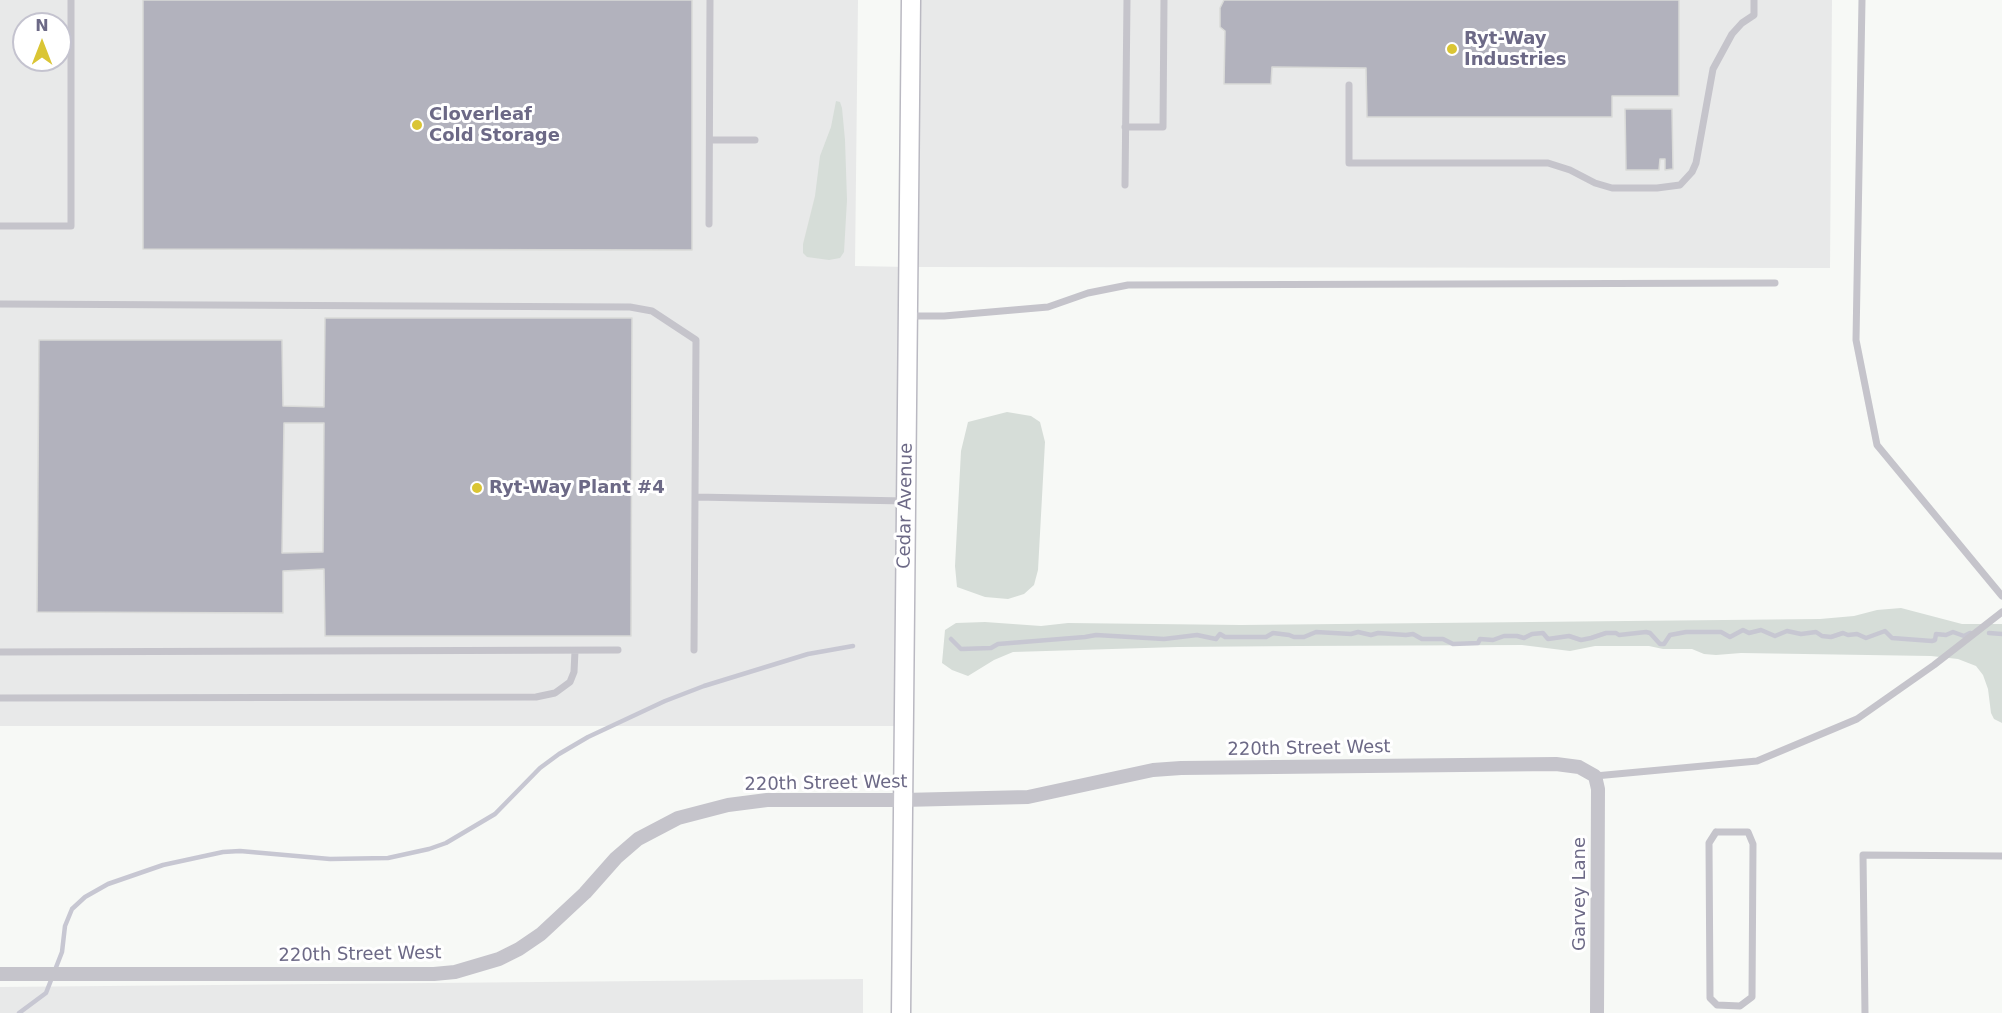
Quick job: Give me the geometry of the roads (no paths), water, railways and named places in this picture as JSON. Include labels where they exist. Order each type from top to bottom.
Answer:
[{"type":"main road","name":"Cedar Avenue","points":[[901,1013],[911,0]]},
{"type":"street","name":"220th Street West","points":[[0,974],[434,974],[455,972],[500,959],[541,934],[585,893],[616,858],[638,839],[678,818],[728,805],[767,800],[1028,797],[1153,770],[1181,768],[1556,764],[1580,767],[1595,776]]},
{"type":"street","name":"Garvey Lane","points":[[1595,776],[1598,789],[1597,1013]]},
{"type":"lane","points":[[0,226],[70,226],[71,0]]},
{"type":"lane","points":[[709,224],[710,0]]},
{"type":"lane","points":[[1125,185],[1126,0]]},
{"type":"lane","points":[[1125,127],[1163,127],[1164,0]]},
{"type":"lane","points":[[1349,85],[1349,163],[1548,163],[1570,170],[1594,183],[1612,188],[1657,188],[1680,185],[1696,164],[1713,69],[1732,34],[1754,15],[1754,0]]},
{"type":"lane","points":[[1862,0],[1856,340],[1877,445],[2002,596]]},
{"type":"lane","points":[[710,140],[755,140]]},
{"type":"lane","points":[[908,316],[944,316],[1048,307],[1088,293],[1128,285],[1775,283]]},
{"type":"lane","points":[[0,304],[630,307],[652,311],[696,340],[694,650]]},
{"type":"lane","points":[[695,496],[906,501]]},
{"type":"lane","points":[[1595,776],[1758,761],[1857,719],[1934,665],[2002,612]]},
{"type":"lane","points":[[0,652],[618,650]]},
{"type":"lane","points":[[0,698],[536,697],[555,693],[570,682],[574,672],[575,651]]},
{"type":"lane","points":[[1716,832],[1748,832],[1754,844],[1752,997],[1740,1010],[1722,1009],[1710,998],[1709,843],[1716,832]]},
{"type":"lane","points":[[1865,1013],[1863,855],[2002,856]]},
{"type":"waterway","points":[[951,639],[961,649],[991,648],[998,644],[1096,635],[1164,639],[1197,635],[1216,639],[1220,634],[1225,637],[1266,637],[1273,633],[1304,637],[1316,632],[1351,634],[1358,632],[1371,635],[1378,633],[1413,634],[1422,639],[1443,639],[1453,644],[1478,643],[1480,639],[1493,640],[1504,636],[1524,638],[1532,634],[1543,633],[1548,639],[1569,636],[1581,640],[1606,633],[1619,635],[1646,632],[1650,633],[1660,644],[1664,644],[1670,635],[1686,632],[1721,632],[1730,637],[1743,630],[1749,633],[1761,630],[1775,636],[1787,631],[1801,634],[1816,632],[1822,636],[1831,637],[1843,633],[1857,634],[1866,638],[1885,631],[1892,638],[1932,641],[1935,640],[1936,634],[1946,635],[1953,632],[1964,636],[1974,634]]},
{"type":"waterway","points":[[1989,633],[2002,634]]},
{"type":"waterway","points":[[19,1013],[46,993],[62,952],[65,926],[72,909],[85,897],[108,884],[163,865],[223,852],[240,851],[330,859],[388,858],[429,849],[446,843],[495,814],[540,768],[588,737],[665,701],[704,686],[808,654],[853,646]]},
{"type":"place","name":"Ryt-Way Industries","points":[[1452,49]]},
{"type":"place","name":"Cloverleaf Cold Storage","points":[[417,125]]},
{"type":"place","name":"Ryt-Way Plant #4","points":[[477,488]]}]
